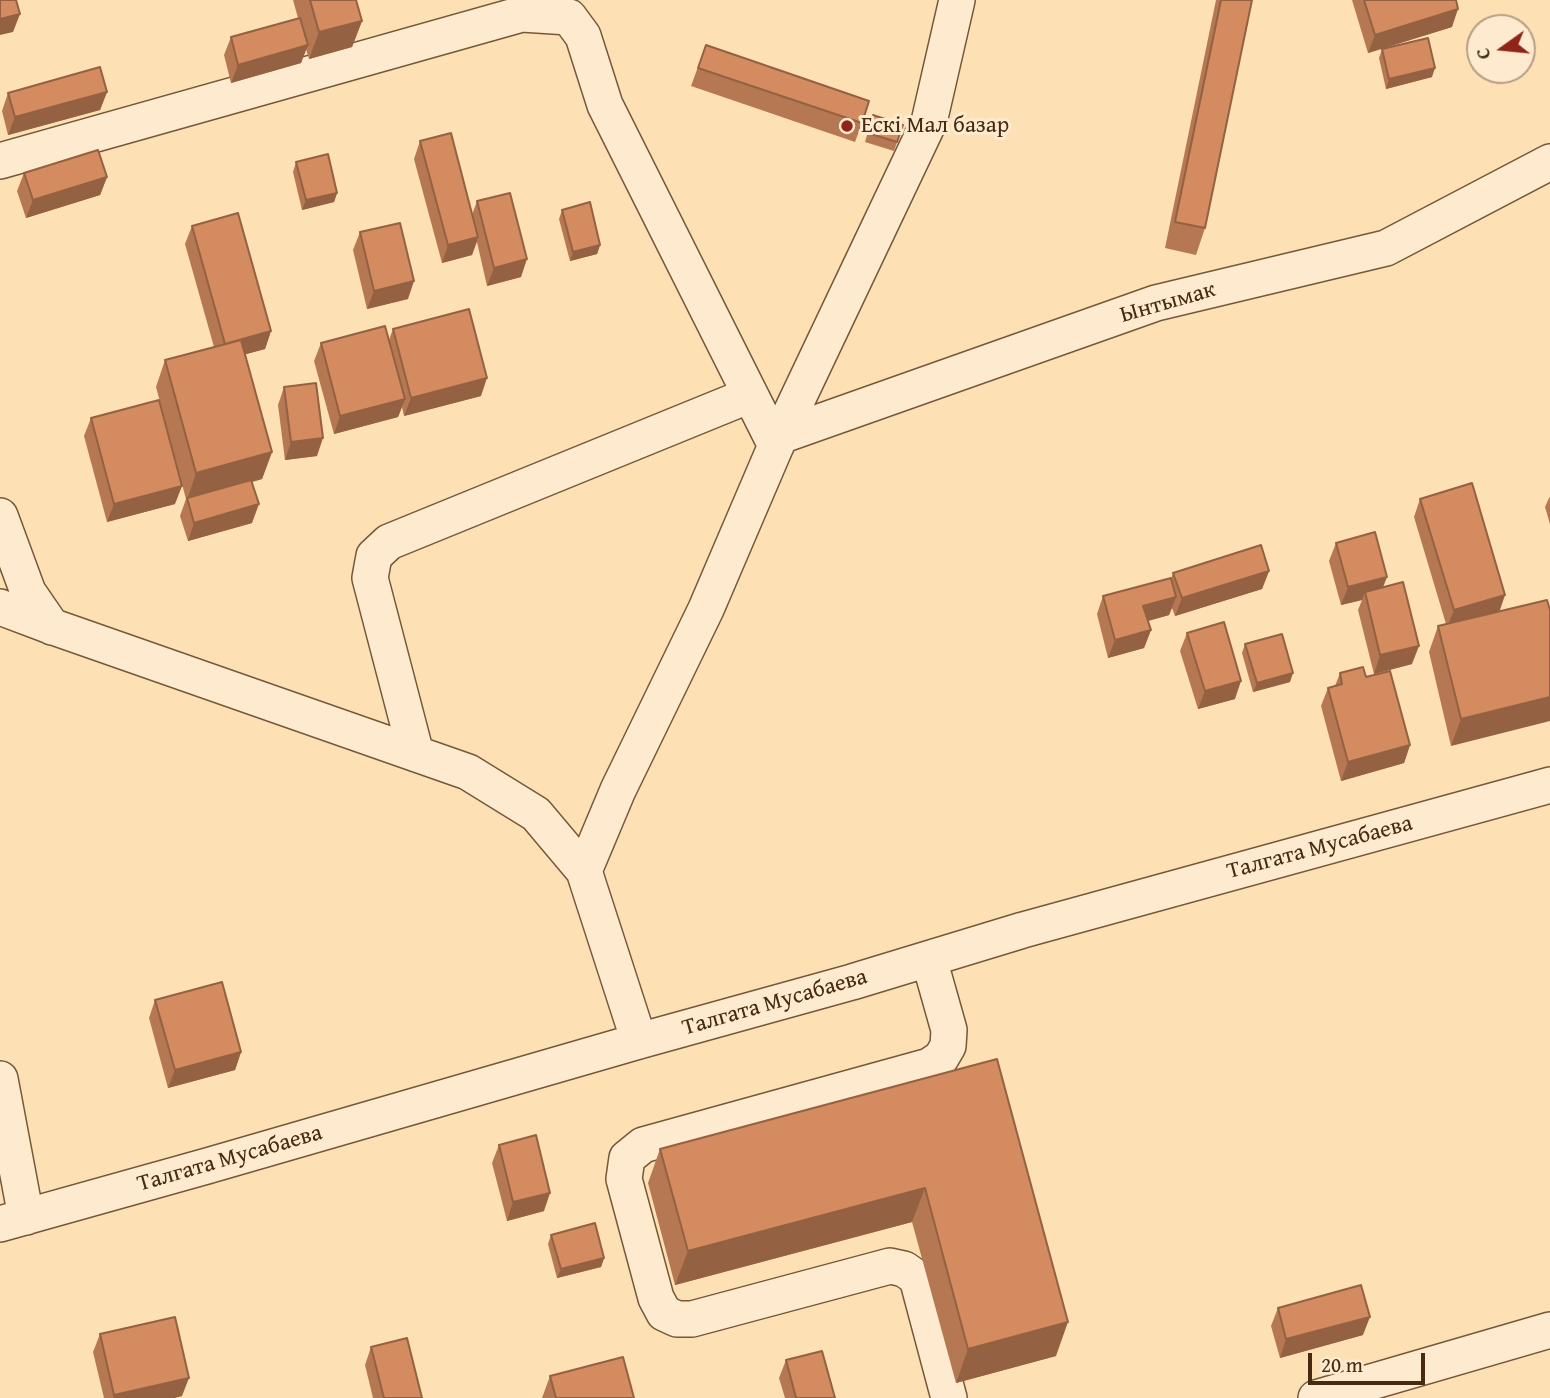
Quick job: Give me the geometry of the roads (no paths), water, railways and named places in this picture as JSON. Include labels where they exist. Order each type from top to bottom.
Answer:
[{"type":"street","points":[[584,871],[618,790],[706,609],[778,441],[929,122],[957,0]]},
{"type":"street","points":[[0,161],[522,14],[569,18],[583,36],[605,105],[750,395],[778,441]]},
{"type":"street","name":"Ынтымак","points":[[778,441],[1156,303],[1386,248],[1550,162]]},
{"type":"street","points":[[416,754],[370,578],[374,556],[389,542],[750,395]]},
{"type":"street","points":[[0,516],[28,592],[48,626]]},
{"type":"street","points":[[0,607],[468,772],[536,814],[584,871],[639,1041]]},
{"type":"street","points":[[0,636],[48,626]]},
{"type":"street","name":"Талгата Мусабаева","points":[[13,1220],[208,1167],[639,1041],[852,982],[1023,930],[1550,785]]},
{"type":"street","points":[[929,959],[949,1030],[948,1046],[942,1058],[929,1066],[643,1145],[627,1158],[624,1179],[656,1298],[664,1313],[677,1319],[692,1319],[890,1266],[904,1269],[917,1278],[949,1398]]},
{"type":"street","points":[[0,1079],[13,1220]]},
{"type":"street","points":[[1316,1398],[1548,1340]]},
{"type":"place","name":"Ескі Мал базар","points":[[847,126]]}]
